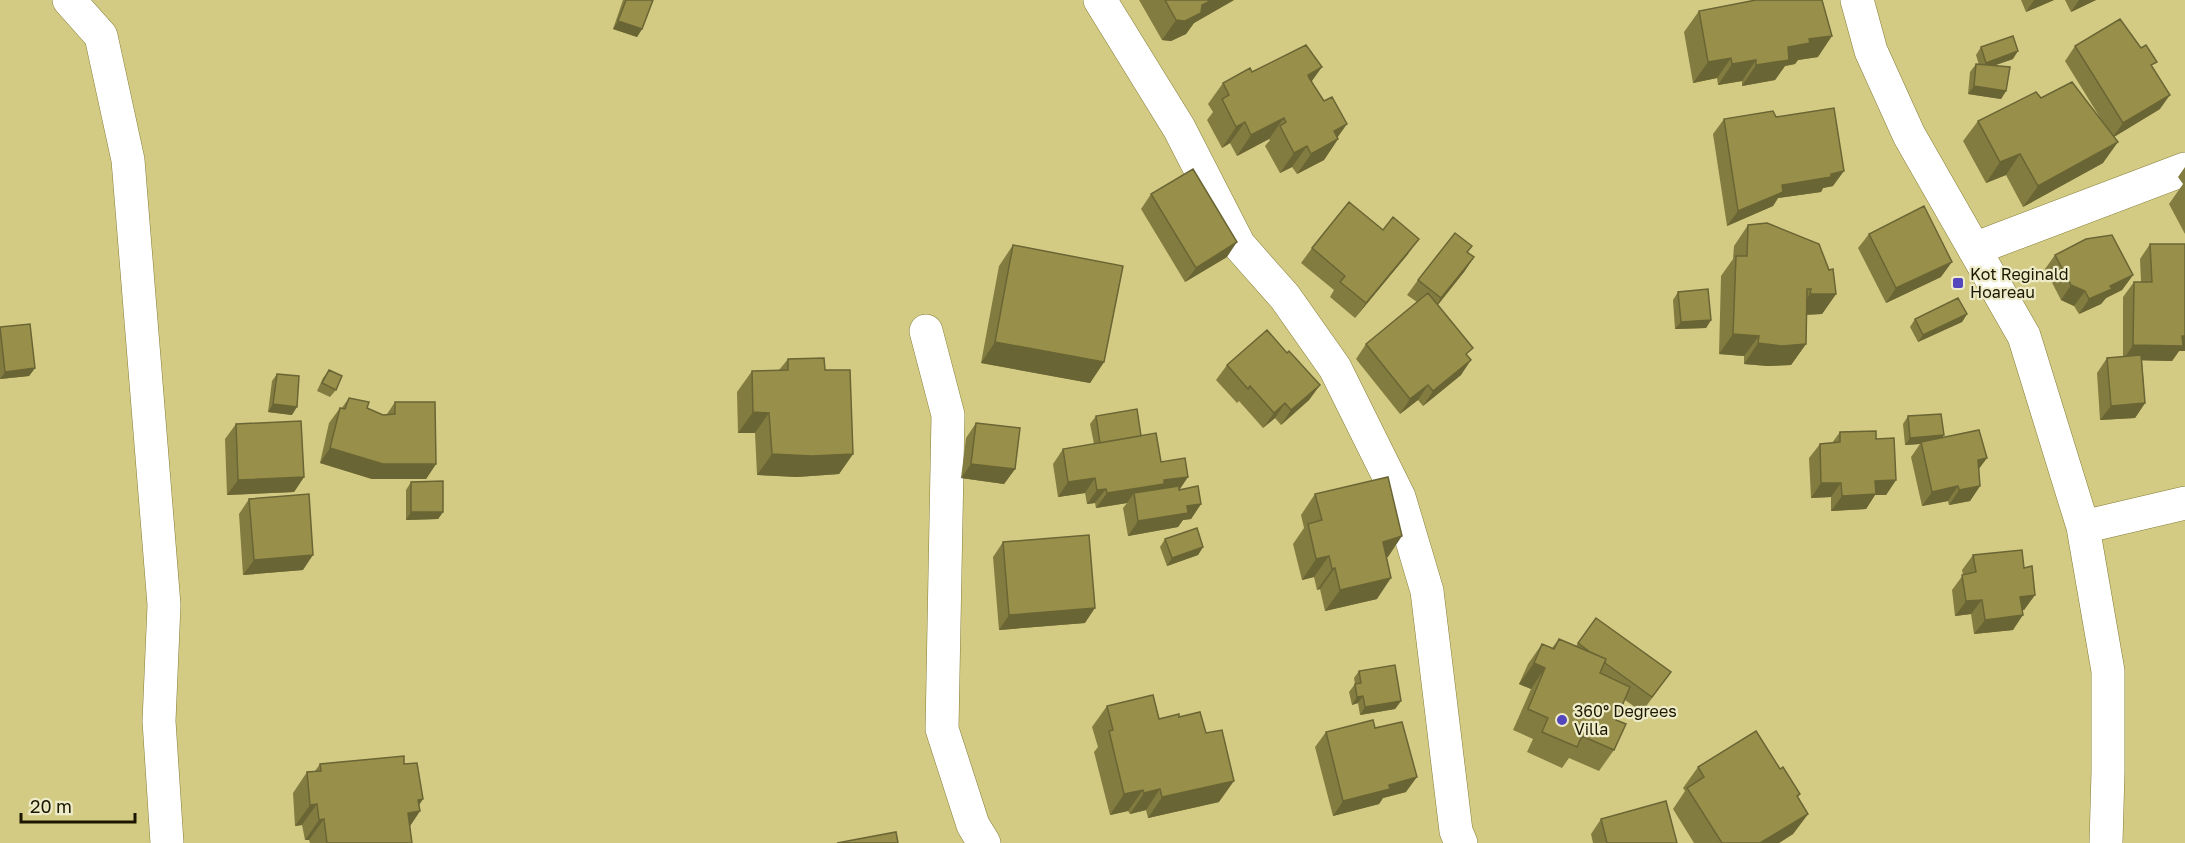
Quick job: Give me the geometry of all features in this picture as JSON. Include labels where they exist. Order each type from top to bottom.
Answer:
[{"type":"street","points":[[69,0],[101,36],[128,160],[164,605],[159,720],[167,843]]},
{"type":"street","points":[[1100,0],[1179,128],[1239,245],[1285,297],[1335,368],[1399,497],[1427,591],[1456,831],[1461,843]]},
{"type":"street","points":[[1857,0],[1871,51],[1909,135],[2024,336],[2083,527],[2108,671],[2106,843]]},
{"type":"street","points":[[1974,249],[2185,169]]},
{"type":"street","points":[[926,331],[948,415],[942,729],[973,825],[984,843]]},
{"type":"street","points":[[2083,527],[2185,503]]},
{"type":"building","points":[[626,0],[653,0],[642,29],[618,21]]},
{"type":"building","points":[[1165,0],[1212,0],[1202,5],[1201,13],[1185,21],[1176,20]]},
{"type":"building","points":[[1756,0],[1822,0],[1832,36],[1809,39],[1810,43],[1788,47],[1789,60],[1756,65],[1756,60],[1732,64],[1731,58],[1708,62],[1699,11]]},
{"type":"building","points":[[2120,19],[2141,48],[2146,45],[2157,62],[2151,65],[2170,95],[2123,123],[2075,46]]},
{"type":"building","points":[[2013,36],[2018,51],[1986,63],[1981,47]]},
{"type":"building","points":[[1306,45],[1322,67],[1308,75],[1309,78],[1324,101],[1332,97],[1347,124],[1334,131],[1338,139],[1311,154],[1307,146],[1294,153],[1280,126],[1286,122],[1284,118],[1251,135],[1245,122],[1236,127],[1222,99],[1229,95],[1223,83],[1250,68],[1252,72]]},
{"type":"building","points":[[1976,64],[2010,67],[2006,91],[1974,86]]},
{"type":"building","points":[[2072,82],[2118,142],[2038,186],[2020,154],[2000,162],[1978,121],[2036,92],[2041,98]]},
{"type":"building","points":[[1834,108],[1844,171],[1831,174],[1831,177],[1782,185],[1783,192],[1738,211],[1724,119],[1773,111],[1776,117]]},
{"type":"building","points":[[1193,169],[1237,242],[1196,268],[1151,194]]},
{"type":"building","points":[[1349,202],[1383,230],[1393,217],[1419,239],[1366,303],[1340,282],[1345,276],[1312,248]]},
{"type":"building","points":[[1924,206],[1952,262],[1896,288],[1869,234]]},
{"type":"building","points":[[1767,223],[1819,244],[1829,270],[1833,269],[1836,294],[1810,294],[1811,289],[1807,289],[1806,344],[1782,346],[1758,343],[1759,336],[1733,334],[1736,256],[1747,256],[1748,225]]},
{"type":"building","points":[[1455,233],[1472,246],[1467,252],[1474,257],[1441,298],[1418,280]]},
{"type":"building","points":[[2112,235],[2133,275],[2110,286],[2112,289],[2089,299],[2085,291],[2071,285],[2055,255],[2086,239]]},
{"type":"building","points":[[2150,244],[2185,244],[2185,336],[2182,336],[2183,346],[2133,345],[2134,282],[2152,282]]},
{"type":"building","points":[[1013,245],[1123,266],[1104,362],[995,342]]},
{"type":"building","points":[[1708,289],[1711,320],[1681,322],[1678,292]]},
{"type":"building","points":[[1428,293],[1473,348],[1466,354],[1471,360],[1433,391],[1428,385],[1410,399],[1366,344]]},
{"type":"building","points":[[1958,298],[1967,314],[1923,335],[1915,319]]},
{"type":"building","points":[[30,324],[35,368],[5,372],[0,327]]},
{"type":"building","points":[[1267,330],[1320,385],[1291,410],[1285,403],[1274,413],[1227,365]]},
{"type":"building","points":[[2141,355],[2145,403],[2111,406],[2107,358]]},
{"type":"building","points":[[824,358],[825,370],[850,370],[853,454],[812,456],[772,454],[769,413],[753,412],[752,371],[788,370],[788,359]]},
{"type":"building","points":[[329,370],[342,376],[336,390],[322,383]]},
{"type":"building","points":[[277,374],[299,376],[297,407],[273,404]]},
{"type":"building","points":[[349,398],[369,402],[367,408],[383,415],[395,414],[395,402],[435,402],[436,464],[383,464],[330,448],[340,408],[345,409]]},
{"type":"building","points":[[1137,409],[1141,436],[1100,443],[1096,416]]},
{"type":"building","points":[[1941,414],[1944,435],[1910,438],[1908,416]]},
{"type":"building","points":[[301,421],[304,477],[238,480],[236,424]]},
{"type":"building","points":[[976,423],[1020,428],[1015,469],[971,464]]},
{"type":"building","points":[[1979,430],[1987,458],[1978,460],[1980,486],[1959,490],[1958,486],[1932,492],[1921,442]]},
{"type":"building","points":[[1876,431],[1876,439],[1894,438],[1896,480],[1875,481],[1876,494],[1842,496],[1841,483],[1821,483],[1820,444],[1840,442],[1840,432]]},
{"type":"building","points":[[1156,433],[1161,462],[1185,458],[1188,477],[1164,480],[1164,484],[1107,493],[1106,489],[1097,490],[1095,478],[1068,482],[1063,449]]},
{"type":"building","points":[[1388,477],[1402,536],[1383,542],[1391,578],[1340,590],[1335,568],[1332,569],[1329,556],[1316,559],[1308,524],[1322,520],[1315,494]]},
{"type":"building","points":[[443,481],[443,512],[411,512],[411,482]]},
{"type":"building","points":[[1179,486],[1179,490],[1198,486],[1201,504],[1187,506],[1188,513],[1138,521],[1134,493]]},
{"type":"building","points":[[309,494],[313,555],[254,560],[249,499]]},
{"type":"building","points":[[1197,528],[1203,547],[1172,558],[1165,539]]},
{"type":"building","points":[[1089,535],[1095,608],[1009,615],[1003,542]]},
{"type":"building","points":[[2022,550],[2024,568],[2032,566],[2035,595],[2020,597],[2023,615],[1985,620],[1982,600],[1966,601],[1962,575],[1976,572],[1973,555]]},
{"type":"building","points":[[1596,618],[1671,672],[1652,697],[1605,663],[1606,659],[1590,652],[1578,643]]},
{"type":"building","points":[[1559,639],[1606,659],[1600,673],[1630,687],[1616,720],[1626,724],[1614,750],[1582,736],[1577,747],[1542,732],[1548,718],[1528,709],[1545,668],[1534,663],[1542,644],[1554,649]]},
{"type":"building","points":[[1395,665],[1401,701],[1365,707],[1363,696],[1357,697],[1355,684],[1361,683],[1359,671]]},
{"type":"building","points":[[1153,695],[1159,719],[1200,712],[1206,733],[1222,730],[1234,781],[1162,797],[1160,789],[1124,794],[1109,731],[1113,730],[1107,706]]},
{"type":"building","points":[[1373,720],[1375,728],[1402,722],[1417,777],[1389,785],[1390,789],[1343,801],[1326,732]]},
{"type":"building","points":[[1756,731],[1780,769],[1783,767],[1800,794],[1797,796],[1808,814],[1760,843],[1722,843],[1687,788],[1704,777],[1698,767]]},
{"type":"building","points":[[404,756],[404,764],[417,763],[423,799],[418,800],[420,811],[408,813],[412,843],[327,843],[324,819],[319,820],[317,804],[310,805],[307,772],[321,771],[320,764]]},
{"type":"building","points":[[1666,801],[1677,843],[1607,843],[1601,819]]},
{"type":"building","points":[[896,832],[898,843],[837,843]]},
{"type":"place","name":"Kot Reginald Hoareau","points":[[1958,283]]},
{"type":"place","name":"360° Degrees Villa","points":[[1562,720]]}]
